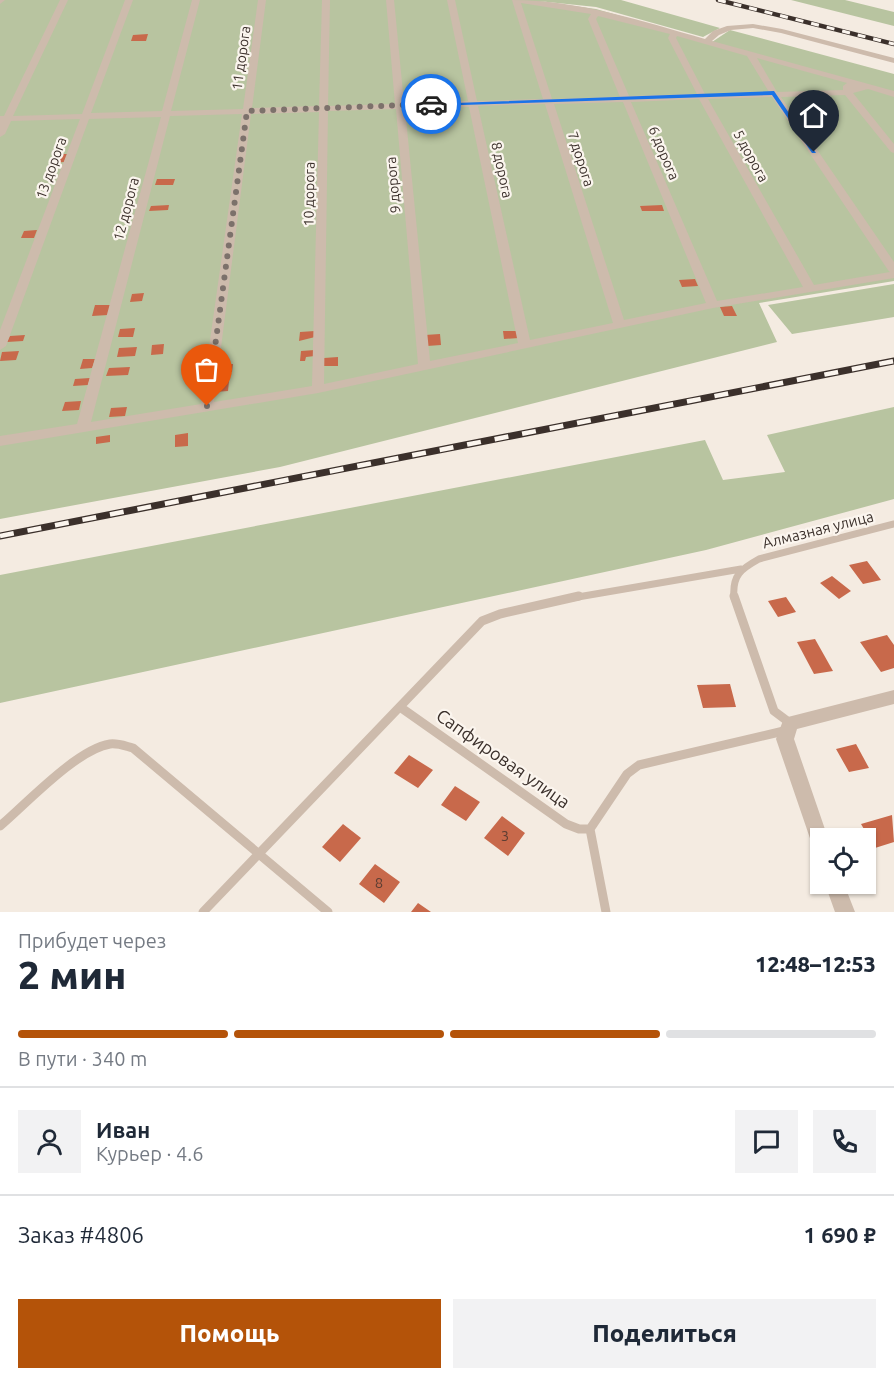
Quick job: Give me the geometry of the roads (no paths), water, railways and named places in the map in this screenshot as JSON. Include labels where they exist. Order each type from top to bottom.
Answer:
[{"type":"street","points":[[0,134],[4,119],[64,0]]},
{"type":"street","name":"13 дорога","points":[[0,346],[129,0]]},
{"type":"street","name":"12 дорога","points":[[83,426],[196,0]]},
{"type":"street","name":"11 дорога","points":[[207,406],[262,0]]},
{"type":"street","name":"10 дорога","points":[[318,389],[326,0]]},
{"type":"street","name":"9 дорога","points":[[390,0],[424,367]]},
{"type":"street","name":"8 дорога","points":[[452,0],[525,345]]},
{"type":"street","points":[[518,0],[596,12],[894,94]]},
{"type":"street","name":"7 дорога","points":[[518,0],[620,325]]},
{"type":"street","name":"6 дорога","points":[[596,12],[592,18],[713,305]]},
{"type":"street","points":[[706,42],[716,33],[753,26],[782,31],[894,62]]},
{"type":"street","name":"5 дорога","points":[[675,33],[672,38],[702,96],[811,290]]},
{"type":"street","points":[[751,55],[774,93],[894,270]]},
{"type":"street","points":[[846,81],[847,92],[894,150]]},
{"type":"street","points":[[4,119],[847,92],[867,87]]},
{"type":"street","points":[[0,441],[318,389],[713,305],[894,275]]},
{"type":"street","points":[[816,828],[785,739],[789,726],[894,697]]},
{"type":"street","points":[[839,894],[845,912]]},
{"type":"lane","name":"Алмазная улица","points":[[203,912],[482,621],[500,614],[584,595],[741,569],[759,559],[894,525]]},
{"type":"lane","points":[[741,569],[734,587],[734,598],[774,711],[789,726]]},
{"type":"lane","name":"Сапфировая улица","points":[[400,707],[566,824],[579,829],[590,829]]},
{"type":"lane","points":[[606,912],[590,829],[627,774],[639,765],[789,726]]},
{"type":"lane","points":[[0,826],[89,751],[107,744],[119,744],[133,748],[328,912]]},
{"type":"railway","points":[[718,0],[894,44]]},
{"type":"railway","points":[[0,536],[894,361]]}]
